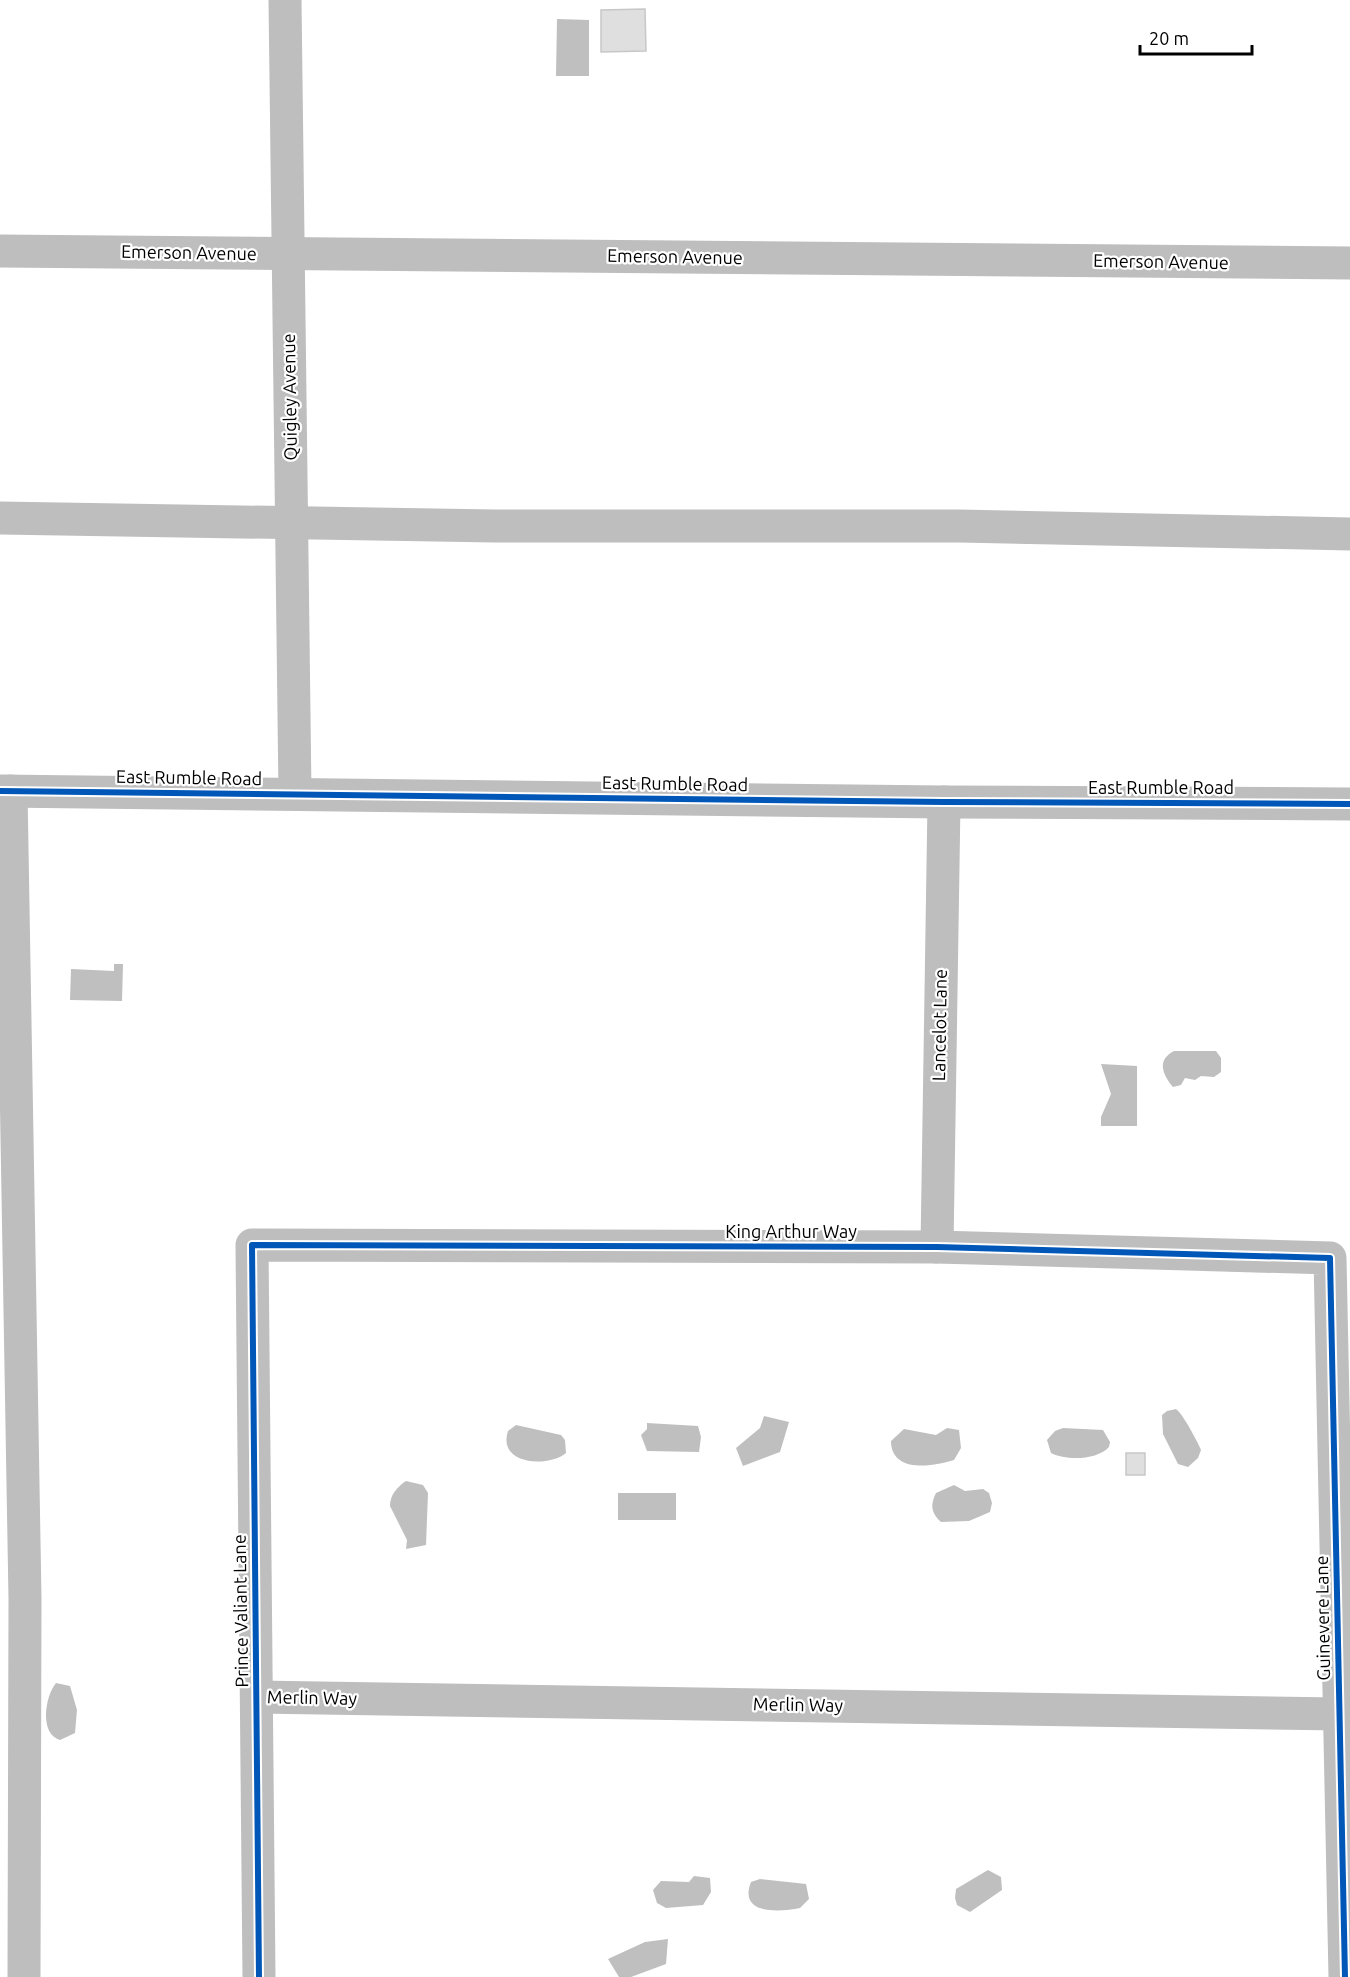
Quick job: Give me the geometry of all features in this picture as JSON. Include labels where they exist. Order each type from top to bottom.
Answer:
[{"type":"street","name":"Quigley Avenue","points":[[285,0],[296,794]]},
{"type":"street","name":"Emerson Avenue","points":[[0,251],[1350,263]]},
{"type":"street","points":[[0,519],[495,526],[959,526],[1350,534]]},
{"type":"street","points":[[6,791],[12,1563],[24,1977]]},
{"type":"street","name":"East Rumble Road","points":[[6,791],[944,802],[1350,804]]},
{"type":"street","name":"Lancelot Lane","points":[[937,1247],[944,802]]},
{"type":"street","name":"King Arthur Way","points":[[252,1245],[937,1247],[1330,1258]]},
{"type":"street","name":"Prince Valiant Lane","points":[[252,1245],[259,1977]]},
{"type":"street","name":"Guinevere Lane","points":[[1330,1258],[1345,1977]]},
{"type":"street","name":"Merlin Way","points":[[256,1697],[1340,1714]]},
{"type":"shaded area","points":[[557,19],[589,20],[589,76],[556,76]]},
{"type":"shaded area","points":[[114,964],[123,964],[122,1001],[70,1000],[71,969],[114,971]]},
{"type":"shaded area","points":[[1174,1051],[1216,1051],[1221,1058],[1221,1072],[1214,1077],[1201,1076],[1195,1080],[1185,1078],[1181,1085],[1173,1087],[1166,1078],[1163,1063]]},
{"type":"shaded area","points":[[1101,1064],[1137,1066],[1137,1126],[1101,1126],[1101,1117],[1111,1094]]},
{"type":"shaded area","points":[[1176,1409],[1201,1450],[1198,1458],[1188,1467],[1178,1464],[1163,1434],[1162,1415]]},
{"type":"shaded area","points":[[764,1416],[789,1422],[780,1452],[743,1466],[736,1448],[760,1428]]},
{"type":"shaded area","points":[[647,1423],[698,1426],[701,1437],[699,1452],[647,1451],[641,1435],[647,1429]]},
{"type":"shaded area","points":[[516,1425],[561,1435],[565,1440],[566,1453],[558,1458],[537,1462],[517,1457],[510,1451],[507,1442],[508,1431]]},
{"type":"shaded area","points":[[947,1428],[959,1430],[961,1448],[954,1460],[924,1466],[914,1465],[905,1463],[893,1451],[891,1441],[904,1429],[936,1435]]},
{"type":"shaded area","points":[[1063,1428],[1103,1430],[1110,1442],[1109,1447],[1090,1457],[1058,1456],[1051,1453],[1047,1440],[1055,1431]]},
{"type":"shaded area","points":[[406,1481],[423,1485],[428,1493],[426,1545],[406,1549],[407,1540],[390,1506],[391,1498]]},
{"type":"shaded area","points":[[954,1485],[965,1491],[983,1489],[989,1493],[992,1503],[990,1512],[969,1521],[941,1522],[933,1512],[934,1497],[936,1493]]},
{"type":"shaded area","points":[[618,1493],[676,1493],[676,1520],[618,1520]]},
{"type":"shaded area","points":[[56,1683],[70,1686],[77,1710],[75,1733],[60,1740],[49,1730],[46,1714],[49,1697]]},
{"type":"shaded area","points":[[988,1870],[1001,1877],[1002,1890],[970,1912],[957,1905],[956,1889]]},
{"type":"shaded area","points":[[694,1876],[710,1878],[711,1892],[703,1905],[666,1908],[657,1903],[653,1890],[661,1881],[689,1882]]},
{"type":"shaded area","points":[[760,1879],[806,1884],[809,1899],[800,1908],[772,1910],[755,1906],[750,1901],[751,1882]]},
{"type":"shaded area","points":[[668,1939],[666,1964],[631,1977],[619,1977],[608,1959],[645,1942]]},
{"type":"building","points":[[645,9],[646,51],[601,52],[601,10]]},
{"type":"building","points":[[1126,1453],[1145,1453],[1145,1475],[1126,1475]]},
{"type":"cycle path","points":[[0,791],[944,802],[1350,804]]},
{"type":"cycle path","points":[[259,1977],[252,1245],[937,1247],[1330,1258],[1345,1977]]}]
